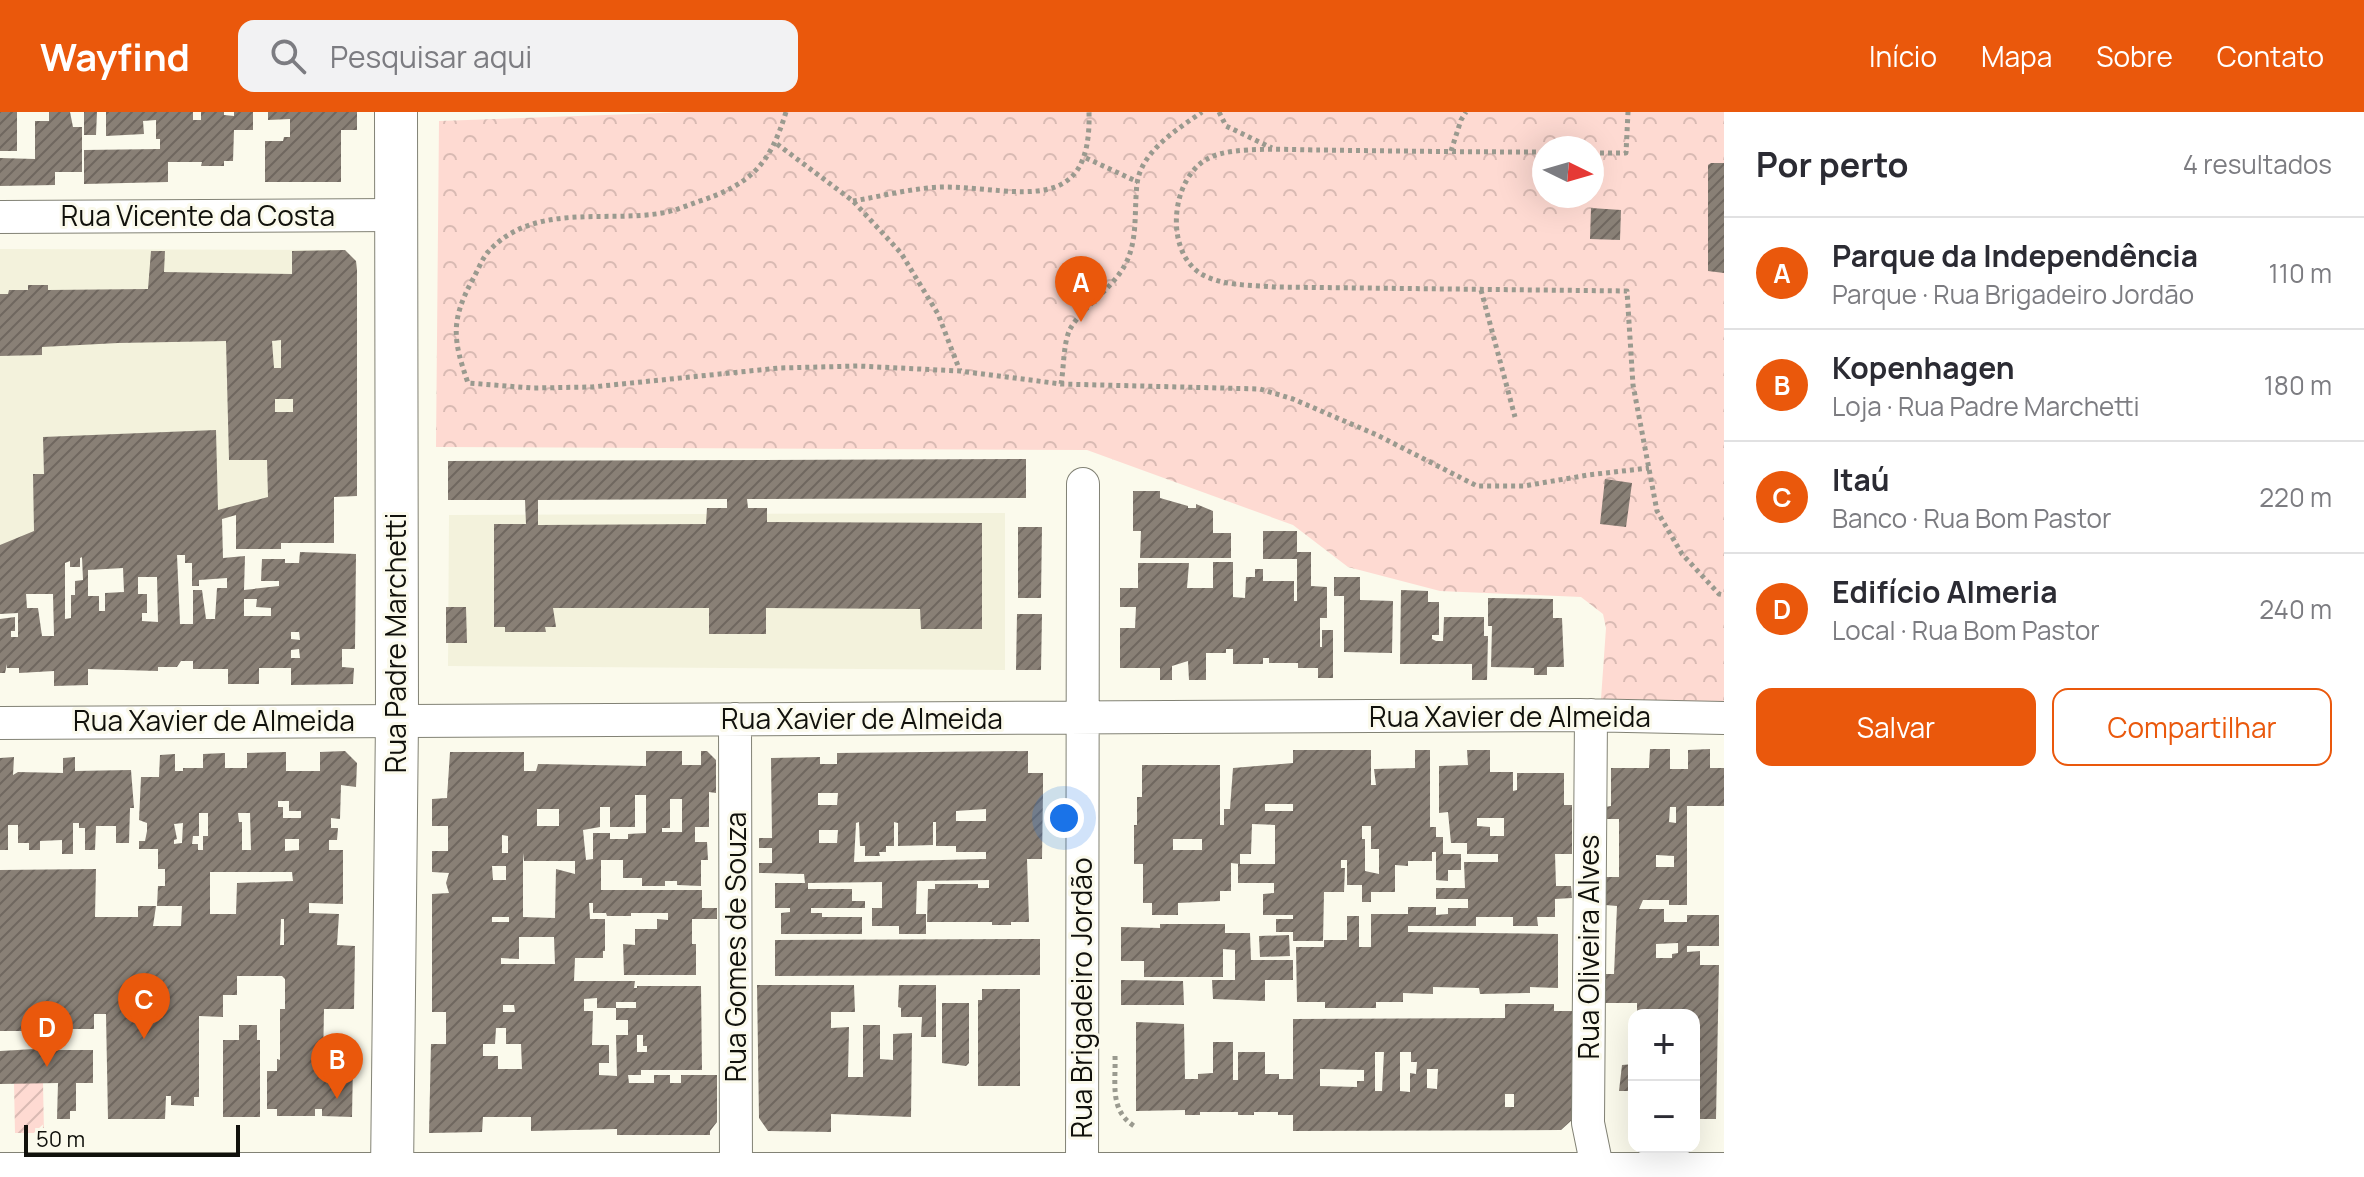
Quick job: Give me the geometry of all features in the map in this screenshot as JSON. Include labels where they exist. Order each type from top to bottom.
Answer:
[{"type":"main road","points":[[0,1175],[1724,1175]]},
{"type":"street","name":"Rua Padre Marchetti","points":[[392,1175],[397,720],[396,112]]},
{"type":"street","name":"Rua Vicente da Costa","points":[[0,217],[396,215]]},
{"type":"street","name":"Rua Brigadeiro Jordão","points":[[1082,1176],[1083,484]]},
{"type":"street","name":"Rua Xavier de Almeida","points":[[0,723],[1591,715],[1724,718]]},
{"type":"street","name":"Rua Oliveira Alves","points":[[1591,715],[1588,1123],[1599,1176]]},
{"type":"street","name":"Rua Gomes de Souza","points":[[735,719],[736,1174]]},
{"type":"path","points":[[786,112],[777,144],[757,171],[723,194],[663,213],[549,218],[514,232],[488,253],[459,312],[455,346],[468,383],[532,388],[592,387],[794,368],[858,366],[960,371],[1061,384],[1260,389],[1293,399],[1377,435],[1477,486],[1524,486],[1649,468]]},
{"type":"path","points":[[853,201],[945,187],[975,191],[1045,190],[1073,179],[1086,158],[1090,141],[1089,112]]},
{"type":"path","points":[[1061,384],[1069,332],[1127,261],[1143,166],[1156,149],[1202,112]]},
{"type":"path","points":[[1219,112],[1226,126],[1274,150]]},
{"type":"path","points":[[1451,151],[1466,112]]},
{"type":"path","points":[[1604,153],[1626,153],[1628,112]]},
{"type":"path","points":[[777,144],[853,201],[901,253],[938,314],[960,371]]},
{"type":"path","points":[[1532,152],[1274,150],[1210,157],[1190,175],[1178,202],[1177,229],[1181,252],[1201,274],[1228,283],[1274,287],[1627,291],[1633,385],[1657,511],[1682,554],[1719,594],[1724,595]]},
{"type":"path","points":[[1086,158],[1138,182]]},
{"type":"path","points":[[1481,290],[1515,417]]},
{"type":"path","points":[[1115,1055],[1116,1103],[1121,1118],[1134,1126]]},
{"type":"shaded area","points":[[0,249],[345,250],[356,261],[357,270],[357,496],[292,496],[292,500],[100,552],[0,583]]},
{"type":"shaded area","points":[[1005,513],[1005,670],[448,666],[449,515]]},
{"type":"green space","points":[[688,112],[1724,112],[1724,702],[1601,699],[1606,628],[1603,614],[1581,597],[1440,591],[1348,567],[1293,525],[1087,450],[436,447],[439,121]]},
{"type":"green space","points":[[14,1083],[43,1083],[44,1133],[15,1133]]},
{"type":"building","points":[[0,112],[17,112],[17,151],[0,151]]},
{"type":"building","points":[[49,112],[70,112],[73,127],[82,127],[82,172],[55,172],[55,185],[0,186],[0,158],[35,159],[35,121],[49,121]]},
{"type":"building","points":[[84,112],[97,112],[96,135],[84,135]]},
{"type":"building","points":[[106,112],[193,112],[193,120],[201,120],[201,112],[224,112],[224,115],[234,116],[234,112],[253,112],[253,130],[234,130],[233,161],[224,161],[224,166],[201,166],[202,162],[168,162],[168,182],[84,184],[84,150],[160,149],[160,139],[156,139],[156,120],[143,121],[144,134],[106,136]]},
{"type":"building","points":[[268,112],[357,112],[357,130],[341,130],[341,182],[265,182],[265,141],[283,141],[284,137],[290,137],[290,119],[268,120]]},
{"type":"building","points":[[1724,163],[1724,273],[1708,271],[1708,165]]},
{"type":"building","points":[[1591,208],[1621,210],[1620,240],[1590,239]]},
{"type":"building","points":[[345,250],[356,261],[357,496],[334,497],[334,543],[281,543],[281,549],[236,549],[236,515],[222,519],[223,558],[245,556],[244,590],[279,586],[279,581],[261,581],[262,559],[285,559],[285,563],[299,563],[300,552],[356,554],[355,649],[342,649],[342,667],[354,668],[353,684],[291,685],[291,668],[259,668],[259,684],[228,684],[228,669],[193,669],[193,661],[181,661],[177,667],[158,667],[158,671],[88,669],[88,685],[54,686],[54,671],[19,673],[19,668],[7,668],[7,664],[5,673],[0,673],[0,619],[15,617],[15,631],[11,631],[11,637],[18,637],[18,613],[0,614],[0,545],[34,531],[33,474],[44,474],[43,437],[216,430],[218,510],[268,497],[267,460],[229,460],[226,341],[42,347],[42,355],[0,356],[0,294],[8,294],[9,290],[28,290],[28,285],[48,285],[48,290],[148,289],[151,251],[165,251],[164,272],[292,274],[292,251]],"holes":[[[281,340],[281,368],[274,368],[272,341]],[[275,399],[293,399],[293,412],[275,412]],[[177,555],[185,555],[185,563],[192,563],[192,586],[199,586],[199,580],[227,578],[227,588],[217,588],[215,619],[206,619],[202,590],[193,590],[193,624],[180,624]],[[82,557],[83,580],[75,581],[75,595],[71,595],[71,618],[65,619],[65,563],[70,561],[70,567],[80,567]],[[123,568],[124,592],[105,593],[105,611],[99,611],[99,596],[88,596],[88,570]],[[138,577],[157,577],[158,622],[142,621],[142,613],[147,613],[147,594],[138,594]],[[26,594],[53,594],[54,636],[42,636],[38,608],[27,608]],[[244,599],[257,599],[256,607],[271,608],[271,616],[244,616]],[[291,632],[299,632],[300,640],[291,639]],[[299,649],[300,658],[291,658],[291,650]]]},
{"type":"building","points":[[1026,459],[1026,498],[747,499],[748,508],[767,508],[767,522],[982,523],[982,629],[921,629],[920,609],[766,608],[766,634],[709,634],[709,608],[553,608],[556,627],[545,627],[546,632],[505,632],[505,627],[494,627],[494,524],[526,524],[525,500],[448,500],[448,461]],"holes":[[[727,499],[727,508],[707,508],[706,524],[538,525],[538,500]]]},
{"type":"building","points":[[1605,479],[1632,483],[1626,527],[1600,524]]},
{"type":"building","points":[[1133,491],[1160,491],[1160,498],[1188,508],[1196,508],[1196,504],[1213,511],[1213,533],[1231,533],[1231,558],[1140,558],[1141,531],[1133,531]]},
{"type":"building","points":[[1018,527],[1042,527],[1041,598],[1018,598]]},
{"type":"building","points":[[1263,531],[1297,531],[1297,552],[1311,552],[1311,586],[1327,587],[1327,618],[1320,618],[1320,647],[1322,630],[1333,630],[1333,678],[1318,678],[1318,668],[1298,668],[1298,663],[1269,663],[1269,658],[1263,658],[1263,664],[1233,664],[1233,649],[1226,649],[1226,653],[1206,653],[1206,680],[1189,680],[1188,661],[1172,666],[1172,680],[1160,680],[1160,668],[1120,668],[1120,628],[1135,628],[1136,607],[1120,607],[1120,588],[1138,588],[1138,563],[1189,563],[1187,588],[1213,588],[1213,562],[1233,562],[1233,597],[1245,598],[1246,577],[1255,577],[1255,569],[1263,569],[1263,581],[1294,581],[1294,601],[1297,601],[1297,559],[1263,559]]},
{"type":"building","points":[[1334,577],[1360,577],[1360,600],[1393,601],[1392,653],[1344,652],[1344,596],[1334,596]]},
{"type":"building","points":[[1401,590],[1428,591],[1428,602],[1439,602],[1439,635],[1432,635],[1436,641],[1443,641],[1444,617],[1484,617],[1484,636],[1488,636],[1487,680],[1472,680],[1472,664],[1400,664]]},
{"type":"building","points":[[1488,598],[1553,599],[1553,618],[1562,618],[1564,667],[1547,667],[1547,675],[1534,675],[1534,668],[1491,667],[1492,626],[1488,626]]},
{"type":"building","points":[[446,607],[466,607],[467,643],[446,643]]},
{"type":"building","points":[[1017,614],[1042,614],[1041,670],[1016,670]]},
{"type":"building","points":[[1650,749],[1670,749],[1670,769],[1688,769],[1688,750],[1710,749],[1710,768],[1724,768],[1724,806],[1687,806],[1687,905],[1669,905],[1669,900],[1643,900],[1639,909],[1664,909],[1664,922],[1687,922],[1687,915],[1719,915],[1719,946],[1687,946],[1687,952],[1700,951],[1700,965],[1719,965],[1716,1119],[1700,1119],[1700,1009],[1637,1009],[1637,1003],[1605,1003],[1605,974],[1614,974],[1617,906],[1605,905],[1605,877],[1619,877],[1619,819],[1605,819],[1605,807],[1611,806],[1611,768],[1649,768]],"holes":[[[1670,807],[1676,807],[1676,823],[1669,822]],[[1656,855],[1674,856],[1674,867],[1656,867]],[[1678,943],[1678,953],[1672,954],[1672,958],[1656,958],[1656,944]]]},
{"type":"building","points":[[1293,750],[1371,750],[1371,785],[1376,785],[1374,769],[1415,768],[1415,750],[1430,750],[1430,827],[1436,827],[1436,837],[1443,837],[1443,854],[1461,854],[1461,870],[1448,870],[1448,881],[1436,880],[1436,852],[1432,852],[1432,861],[1408,861],[1408,866],[1395,865],[1395,892],[1371,892],[1371,902],[1362,902],[1362,885],[1347,885],[1347,860],[1341,860],[1341,868],[1345,868],[1344,892],[1324,892],[1323,941],[1293,941],[1293,932],[1276,932],[1276,919],[1293,919],[1293,915],[1263,915],[1263,894],[1274,893],[1274,883],[1238,883],[1238,864],[1231,863],[1231,891],[1220,891],[1220,901],[1178,903],[1178,915],[1152,915],[1152,903],[1143,903],[1143,864],[1134,864],[1134,825],[1137,825],[1137,797],[1142,797],[1142,765],[1220,765],[1220,825],[1224,825],[1224,809],[1230,809],[1233,768],[1293,763]],"holes":[[[1265,804],[1293,804],[1293,811],[1265,811]],[[1252,824],[1275,825],[1275,864],[1240,864],[1240,854],[1251,854]],[[1362,826],[1371,826],[1371,849],[1379,849],[1379,874],[1365,871],[1365,839],[1362,839]],[[1173,839],[1202,839],[1202,850],[1173,850]]]},
{"type":"building","points":[[1467,750],[1490,750],[1490,772],[1513,772],[1513,791],[1517,790],[1517,773],[1564,773],[1564,805],[1572,805],[1572,854],[1555,854],[1556,886],[1571,886],[1572,898],[1555,899],[1555,917],[1537,917],[1538,926],[1513,926],[1513,917],[1476,917],[1476,926],[1408,926],[1408,932],[1558,934],[1558,988],[1530,987],[1530,993],[1480,994],[1479,988],[1433,987],[1433,994],[1403,993],[1403,1002],[1376,1002],[1376,1008],[1325,1008],[1325,1002],[1297,1002],[1296,947],[1324,947],[1324,940],[1347,940],[1347,916],[1359,916],[1359,947],[1371,947],[1371,914],[1408,914],[1408,907],[1436,907],[1436,915],[1448,914],[1448,908],[1468,908],[1468,899],[1436,899],[1436,888],[1465,888],[1464,862],[1498,862],[1498,854],[1467,854],[1467,843],[1451,843],[1448,812],[1439,813],[1439,766],[1468,765]],"holes":[[[1477,818],[1504,818],[1504,836],[1490,836],[1490,827],[1477,826]]]},
{"type":"building","points":[[345,751],[357,763],[356,787],[341,785],[340,819],[331,818],[331,828],[338,828],[337,840],[329,840],[329,850],[343,850],[343,904],[309,903],[309,913],[339,914],[337,945],[355,946],[354,1009],[324,1009],[323,1063],[353,1063],[352,1117],[322,1116],[322,1109],[315,1109],[315,1116],[277,1116],[277,1109],[267,1109],[267,1071],[277,1071],[277,1059],[280,1060],[280,1009],[285,1009],[285,979],[282,976],[237,976],[237,995],[223,995],[223,1017],[199,1016],[199,1097],[194,1097],[194,1106],[171,1105],[171,1096],[166,1096],[165,1119],[108,1119],[106,1014],[94,1014],[94,1029],[58,1029],[58,1050],[93,1050],[93,1083],[76,1083],[76,1111],[70,1111],[70,1119],[57,1119],[58,1083],[0,1084],[0,1051],[35,1049],[35,1031],[0,1031],[0,870],[96,869],[95,917],[138,917],[138,906],[156,906],[153,926],[181,926],[182,906],[157,906],[158,886],[165,886],[165,869],[158,869],[158,849],[139,849],[139,841],[145,841],[147,831],[147,823],[139,820],[141,777],[159,777],[160,755],[175,754],[175,771],[183,771],[183,768],[203,768],[203,754],[225,753],[225,768],[247,768],[247,753],[286,752],[286,771],[320,771],[320,752]],"holes":[[[278,801],[289,801],[289,811],[301,811],[301,818],[283,818],[283,807],[278,807]],[[199,813],[208,813],[208,836],[203,836],[203,850],[198,850],[198,844],[192,844],[193,836],[199,836]],[[238,813],[250,813],[251,850],[242,850],[242,822],[239,822]],[[183,823],[182,843],[174,844],[177,839],[174,824]],[[285,839],[299,839],[299,850],[285,851]],[[210,872],[292,872],[293,881],[237,883],[236,914],[210,914]],[[281,919],[284,919],[284,945],[280,945]]]},
{"type":"building","points":[[646,751],[682,751],[682,765],[701,765],[701,751],[707,751],[716,760],[716,793],[709,792],[709,827],[695,827],[695,842],[707,842],[708,860],[701,860],[701,886],[665,881],[665,886],[642,886],[642,878],[623,878],[623,860],[601,860],[601,890],[702,890],[702,908],[717,908],[717,919],[692,919],[696,975],[624,975],[623,944],[635,945],[635,929],[657,929],[657,919],[668,920],[668,913],[607,916],[606,913],[593,913],[593,903],[589,903],[590,919],[605,919],[605,951],[603,958],[575,958],[574,981],[635,981],[634,988],[701,986],[702,1070],[641,1070],[641,1075],[628,1075],[629,1083],[654,1083],[654,1075],[670,1075],[670,1083],[681,1083],[681,1075],[717,1075],[717,1122],[710,1135],[617,1135],[617,1129],[531,1131],[531,1117],[483,1117],[482,1132],[429,1133],[431,1044],[446,1044],[446,1012],[432,1012],[432,894],[449,893],[446,883],[449,873],[432,872],[432,851],[448,851],[448,826],[432,826],[432,799],[447,798],[450,752],[524,752],[524,771],[536,771],[538,764],[646,766]],"holes":[[[635,795],[646,795],[646,833],[628,834],[628,839],[610,839],[610,833],[593,833],[593,859],[586,860],[583,830],[600,827],[600,807],[610,807],[610,827],[635,827]],[[670,799],[682,799],[682,832],[662,832],[662,828],[670,828]],[[537,809],[559,809],[559,826],[537,826]],[[502,835],[508,836],[508,853],[502,853]],[[523,853],[524,861],[575,861],[575,874],[556,869],[555,918],[523,917]],[[492,866],[506,866],[506,880],[493,880]],[[492,917],[509,917],[509,922],[492,922]],[[519,937],[554,937],[555,964],[501,964],[501,958],[519,959]],[[597,998],[597,1008],[616,1008],[616,1020],[628,1020],[628,1035],[616,1035],[617,1076],[599,1075],[599,1063],[609,1063],[609,1045],[592,1045],[593,1011],[584,1011],[584,999]],[[616,1002],[636,1002],[636,1008],[616,1008]],[[503,1005],[514,1005],[515,1012],[503,1012]],[[496,1028],[506,1028],[506,1044],[521,1044],[522,1069],[498,1069],[498,1056],[483,1056],[483,1044],[495,1044]],[[637,1035],[643,1035],[643,1046],[647,1046],[647,1052],[637,1052]]]},
{"type":"building","points":[[1028,751],[1028,773],[1043,773],[1042,859],[1027,859],[1029,922],[992,925],[992,922],[927,922],[928,889],[935,889],[935,884],[978,884],[978,888],[989,888],[989,880],[917,881],[916,914],[926,914],[926,934],[899,934],[899,926],[872,926],[872,908],[882,908],[882,882],[808,883],[808,889],[852,889],[852,901],[865,901],[865,908],[811,908],[811,913],[822,913],[822,917],[862,917],[862,934],[781,934],[781,913],[790,912],[790,908],[775,908],[775,883],[805,883],[804,874],[759,873],[759,863],[772,863],[772,848],[759,848],[759,838],[772,838],[771,758],[820,757],[820,764],[837,764],[837,753]],"holes":[[[818,793],[838,793],[837,805],[818,805]],[[986,809],[986,821],[956,821],[956,811]],[[859,822],[860,846],[865,846],[865,856],[880,856],[879,852],[886,852],[886,846],[894,846],[894,822],[898,823],[898,846],[933,845],[933,822],[936,822],[936,846],[956,846],[956,852],[986,852],[986,859],[854,862],[856,823]],[[819,830],[838,830],[837,843],[819,843]]]},
{"type":"building","points":[[14,757],[13,775],[18,772],[63,773],[63,758],[75,757],[75,771],[131,770],[134,808],[130,808],[129,843],[116,843],[116,826],[96,826],[95,850],[85,850],[85,828],[73,823],[73,854],[62,854],[62,840],[40,841],[40,850],[29,850],[29,843],[18,843],[18,825],[8,825],[8,850],[0,850],[0,758]]},
{"type":"building","points":[[1160,924],[1225,924],[1225,933],[1250,933],[1251,960],[1293,960],[1293,980],[1265,980],[1265,1001],[1213,999],[1212,980],[1235,980],[1235,950],[1223,949],[1223,977],[1144,977],[1144,961],[1121,961],[1121,927],[1160,928]]},
{"type":"building","points":[[1289,935],[1290,956],[1260,957],[1259,936]]},
{"type":"building","points":[[1040,939],[1040,975],[775,976],[775,940]]},
{"type":"building","points":[[1121,980],[1183,981],[1184,1005],[1121,1005]]},
{"type":"building","points":[[757,985],[854,985],[855,1012],[831,1012],[831,1028],[849,1027],[848,1077],[863,1077],[863,1025],[880,1025],[880,1059],[893,1060],[893,1034],[912,1033],[911,1117],[831,1114],[831,1132],[768,1131],[759,1118]]},
{"type":"building","points":[[899,985],[936,985],[936,1037],[921,1037],[922,1017],[901,1017]]},
{"type":"building","points":[[982,989],[1020,989],[1020,1086],[978,1086],[978,1000],[982,1000]]},
{"type":"building","points":[[942,1003],[969,1003],[969,1063],[966,1066],[942,1063]]},
{"type":"building","points":[[1505,1004],[1554,1004],[1554,1011],[1572,1011],[1572,1120],[1561,1130],[1293,1131],[1293,1115],[1278,1115],[1278,1112],[1238,1115],[1238,1112],[1200,1112],[1200,1115],[1185,1115],[1185,1110],[1136,1111],[1136,1022],[1184,1024],[1185,1079],[1198,1079],[1198,1074],[1213,1073],[1213,1042],[1233,1042],[1233,1080],[1238,1080],[1238,1052],[1265,1052],[1265,1074],[1279,1074],[1279,1079],[1293,1079],[1293,1019],[1505,1018]],"holes":[[[1375,1052],[1384,1052],[1382,1091],[1375,1091]],[[1400,1052],[1411,1052],[1411,1062],[1417,1062],[1416,1074],[1410,1073],[1410,1092],[1400,1091]],[[1320,1069],[1364,1070],[1364,1081],[1357,1081],[1357,1087],[1320,1086]],[[1427,1069],[1438,1069],[1437,1089],[1427,1088]],[[1505,1094],[1514,1094],[1514,1107],[1505,1107]]]},
{"type":"building","points":[[239,1025],[257,1025],[257,1040],[260,1040],[260,1117],[223,1117],[223,1040],[239,1040]]},
{"type":"building","points":[[1628,1064],[1628,1091],[1619,1091],[1622,1065]]},
{"type":"place","name":"Parque da Independência","points":[[1081,322]]},
{"type":"place","name":"Itaú","points":[[144,1039]]},
{"type":"place","name":"Edifício Almeria","points":[[47,1067]]},
{"type":"place","name":"Kopenhagen","points":[[337,1099]]}]
